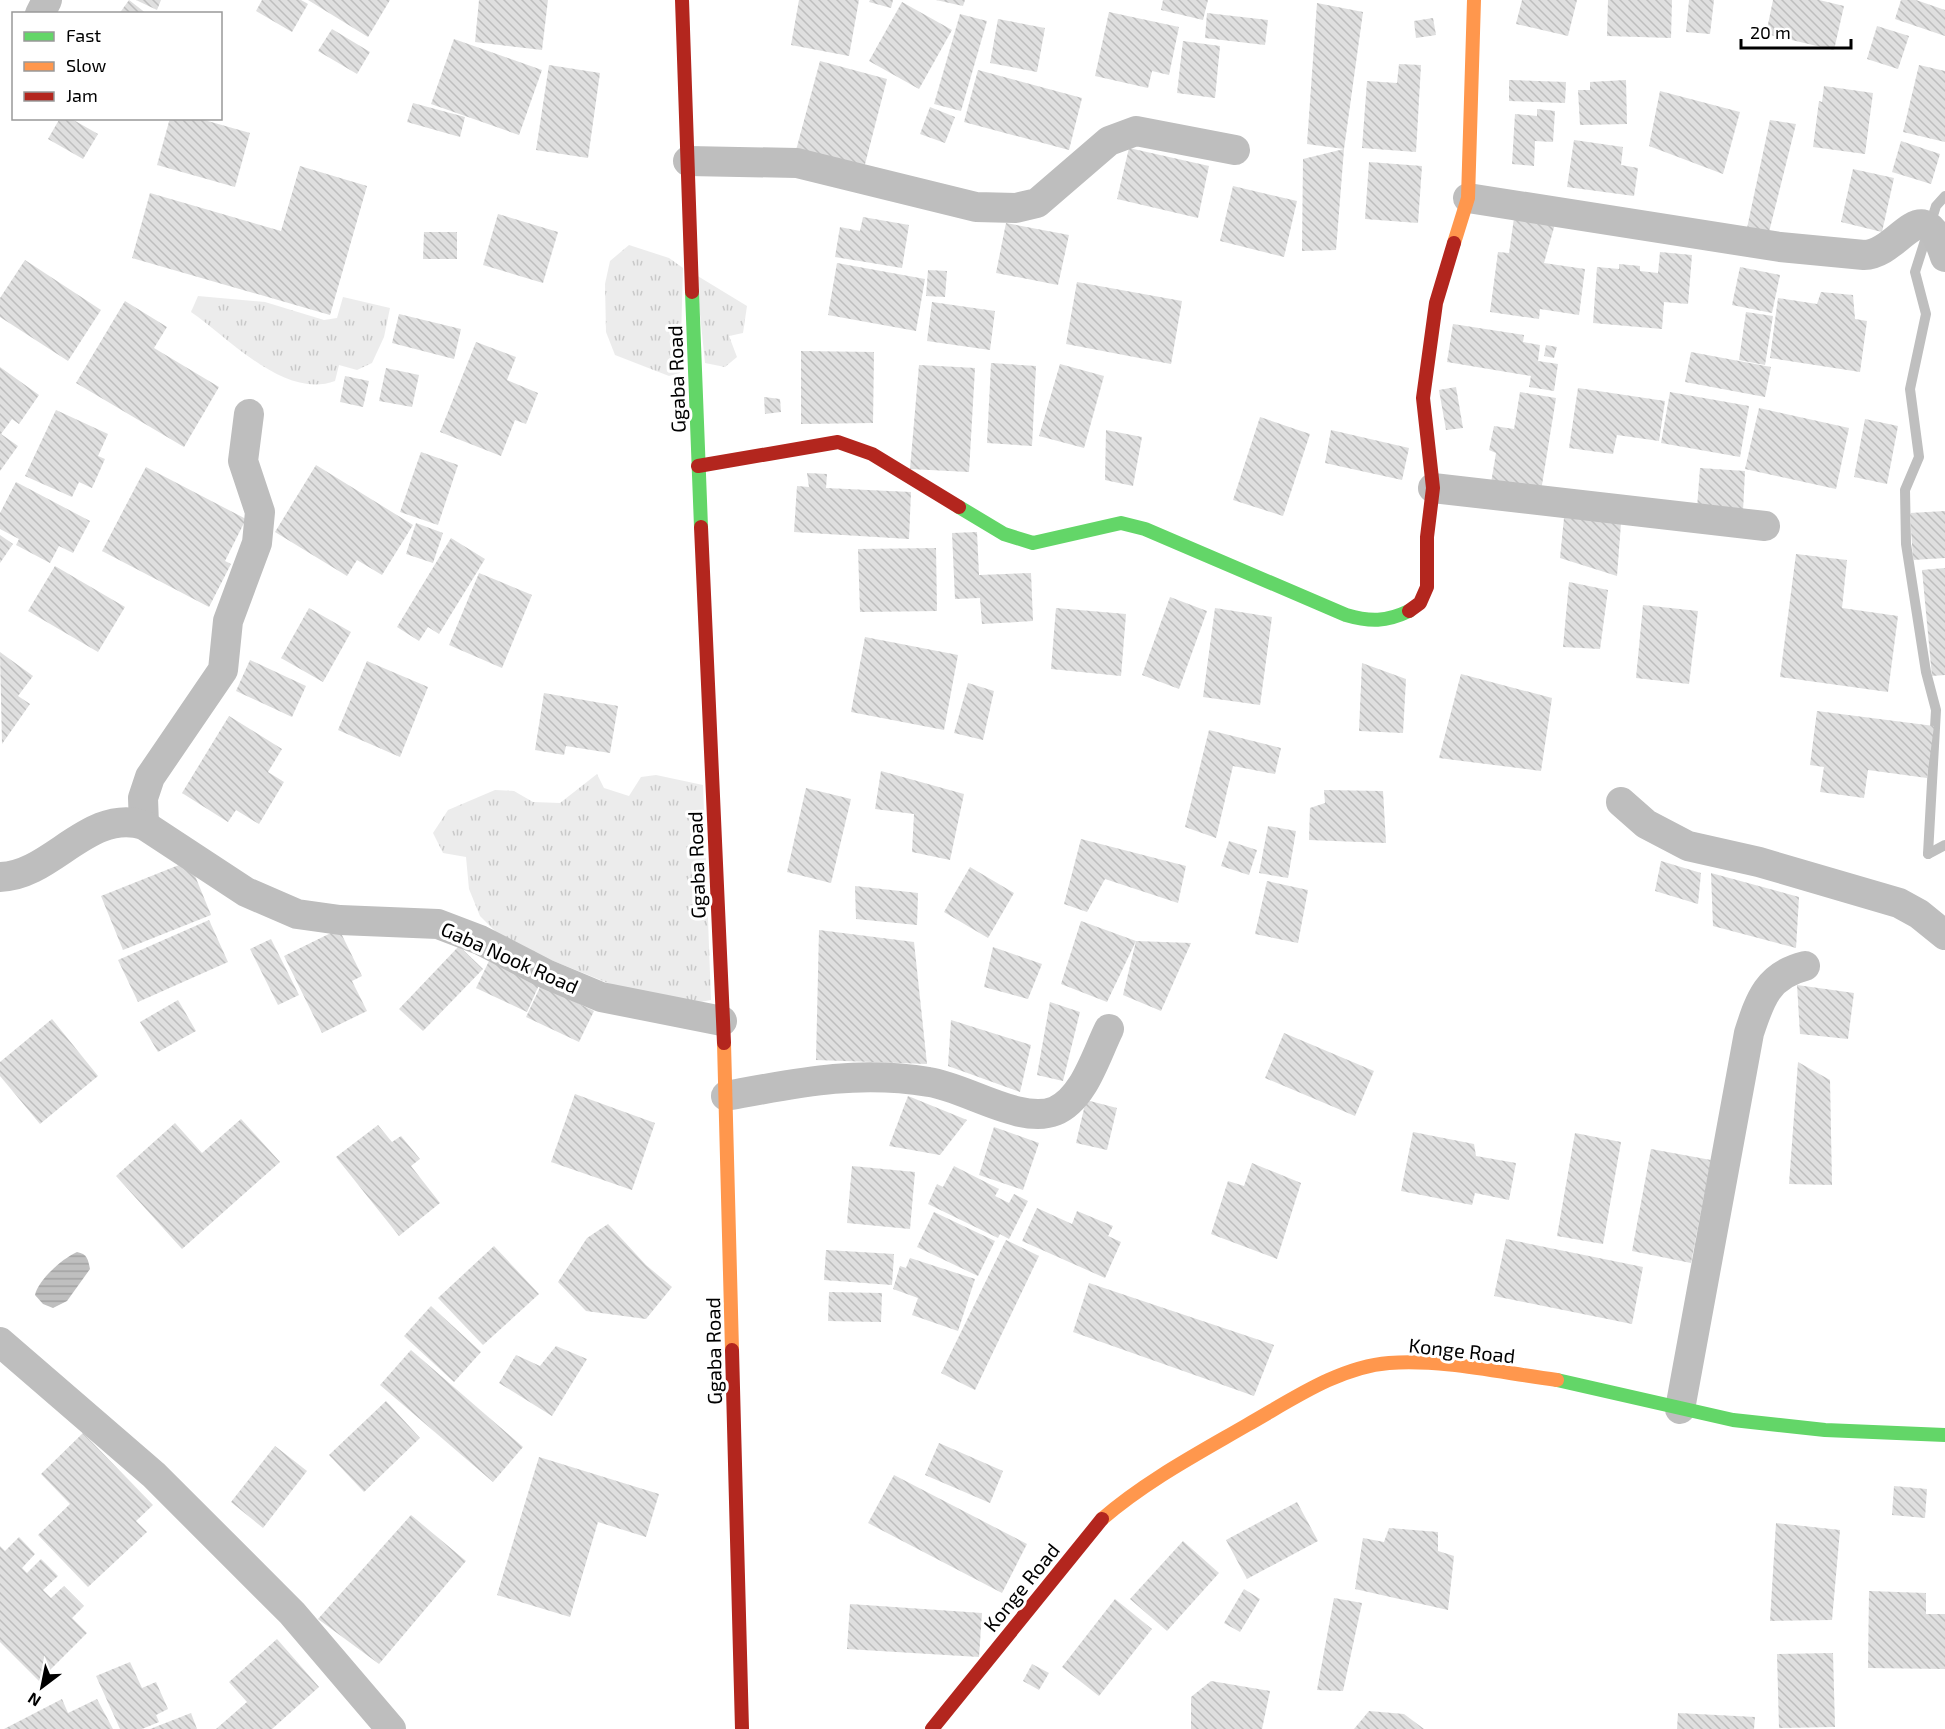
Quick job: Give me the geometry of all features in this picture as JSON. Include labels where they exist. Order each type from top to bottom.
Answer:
[{"type":"street","name":"Ggaba Road","points":[[682,0],[698,466],[726,1096],[742,1729]]},
{"type":"street","points":[[698,466],[838,442],[872,454],[1004,534],[1033,543],[1113,524],[1137,527],[1190,546],[1280,587],[1366,621],[1384,621],[1408,612],[1420,603],[1427,587],[1427,537],[1433,488],[1423,398],[1436,303],[1468,198],[1474,0]]},
{"type":"street","points":[[688,161],[797,163],[976,207],[1016,208],[1036,203],[1109,141],[1136,130],[1235,150]]},
{"type":"street","points":[[1468,198],[1780,248],[1864,255],[1875,254],[1908,228],[1918,224],[1930,227],[1939,239],[1945,257]]},
{"type":"street","points":[[144,825],[143,798],[150,777],[223,670],[228,621],[257,543],[260,512],[243,461],[249,414]]},
{"type":"street","points":[[1433,488],[1765,526]]},
{"type":"street","points":[[1621,802],[1646,824],[1688,846],[1759,862],[1899,903],[1919,914],[1945,935]]},
{"type":"street","name":"Gaba Nook Road","points":[[0,877],[22,872],[104,825],[129,820],[144,825],[246,892],[297,914],[340,920],[438,924],[480,940],[546,974],[601,997],[722,1021]]},
{"type":"street","points":[[1680,1409],[1749,1033],[1757,1009],[1771,985],[1786,971],[1805,966]]},
{"type":"street","points":[[726,1096],[821,1078],[872,1077],[929,1082],[960,1089],[1034,1115],[1056,1111],[1076,1096],[1109,1029]]},
{"type":"street","points":[[0,1342],[154,1475],[292,1612],[391,1729]]},
{"type":"street","name":"Konge Road","points":[[932,1729],[1096,1524],[1160,1475],[1320,1384],[1359,1369],[1386,1363],[1419,1362],[1563,1381],[1733,1420],[1825,1430],[1945,1434]]},
{"type":"green space","points":[[629,245],[669,258],[683,268],[680,373],[669,376],[615,355],[606,332],[605,284],[610,261]]},
{"type":"green space","points":[[696,275],[747,306],[743,333],[729,336],[737,357],[725,367],[705,363]]},
{"type":"green space","points":[[198,296],[265,302],[324,320],[337,318],[343,297],[390,308],[384,337],[372,363],[357,370],[339,365],[335,381],[316,385],[297,382],[277,374],[240,350],[191,312]]},
{"type":"green space","points":[[597,774],[604,788],[629,796],[641,777],[656,775],[703,785],[711,1000],[684,1005],[623,989],[506,942],[480,916],[469,889],[466,857],[443,853],[433,833],[448,810],[495,790],[514,791],[533,802],[560,803]]},
{"type":"shaded area","points":[[77,1252],[83,1254],[89,1262],[90,1269],[67,1301],[53,1308],[43,1304],[35,1295],[37,1289],[58,1264]]},
{"type":"building","points":[[129,0],[144,12],[120,12]]},
{"type":"building","points":[[136,0],[161,0],[157,10]]},
{"type":"building","points":[[262,0],[301,0],[308,4],[292,32],[256,11]]},
{"type":"building","points":[[308,0],[390,0],[368,37]]},
{"type":"building","points":[[479,0],[548,0],[542,50],[475,42]]},
{"type":"building","points":[[799,0],[859,0],[849,56],[791,45]]},
{"type":"building","points":[[870,0],[893,0],[891,8],[869,2]]},
{"type":"building","points":[[936,0],[965,0],[963,6]]},
{"type":"building","points":[[1163,0],[1208,0],[1203,20],[1161,10]]},
{"type":"building","points":[[1522,0],[1577,0],[1568,36],[1516,24]]},
{"type":"building","points":[[1608,0],[1672,0],[1671,38],[1607,36]]},
{"type":"building","points":[[1689,0],[1714,0],[1710,34],[1686,32]]},
{"type":"building","points":[[1773,0],[1819,0],[1844,6],[1834,50],[1766,34]]},
{"type":"building","points":[[1901,0],[1916,0],[1945,10],[1945,36],[1895,19]]},
{"type":"building","points":[[902,2],[952,30],[919,89],[869,61]]},
{"type":"building","points":[[1317,3],[1363,12],[1344,149],[1307,144]]},
{"type":"building","points":[[1109,12],[1179,27],[1169,75],[1152,71],[1148,88],[1095,76]]},
{"type":"building","points":[[1207,13],[1268,20],[1265,45],[1205,38]]},
{"type":"building","points":[[960,14],[987,21],[961,111],[934,104]]},
{"type":"building","points":[[1433,18],[1436,35],[1416,38],[1414,21]]},
{"type":"building","points":[[998,19],[1045,28],[1037,72],[990,63]]},
{"type":"building","points":[[1877,26],[1909,36],[1898,69],[1867,59]]},
{"type":"building","points":[[332,29],[370,52],[357,74],[318,51]]},
{"type":"building","points":[[454,39],[542,70],[519,135],[431,104]]},
{"type":"building","points":[[1183,41],[1220,46],[1215,98],[1177,93]]},
{"type":"building","points":[[820,61],[887,79],[863,172],[795,154]]},
{"type":"building","points":[[1399,64],[1421,65],[1416,152],[1362,148],[1367,81],[1397,83]]},
{"type":"building","points":[[549,65],[600,73],[588,158],[536,150]]},
{"type":"building","points":[[1919,65],[1945,71],[1945,142],[1903,132]]},
{"type":"building","points":[[978,70],[1082,98],[1069,150],[964,122]]},
{"type":"building","points":[[1509,80],[1566,82],[1565,103],[1509,101]]},
{"type":"building","points":[[1626,80],[1627,124],[1580,125],[1578,90],[1590,90],[1590,82]]},
{"type":"building","points":[[1824,86],[1873,93],[1865,154],[1813,147],[1819,101],[1822,102]]},
{"type":"building","points":[[1660,91],[1740,112],[1723,174],[1649,146]]},
{"type":"building","points":[[413,103],[465,117],[460,137],[407,122]]},
{"type":"building","points":[[930,107],[955,117],[945,143],[920,134]]},
{"type":"building","points":[[1537,109],[1555,111],[1553,142],[1535,141],[1534,166],[1512,164],[1515,114],[1537,116]]},
{"type":"building","points":[[59,120],[74,120],[98,134],[83,159],[48,139]]},
{"type":"building","points":[[169,120],[204,120],[250,133],[235,187],[157,165]]},
{"type":"building","points":[[1770,120],[1796,124],[1768,236],[1747,228]]},
{"type":"building","points":[[1574,140],[1623,147],[1621,165],[1638,168],[1634,196],[1567,187]]},
{"type":"building","points":[[1901,141],[1940,154],[1931,184],[1892,172]]},
{"type":"building","points":[[1129,148],[1209,166],[1198,218],[1117,199]]},
{"type":"building","points":[[1344,149],[1336,250],[1302,251],[1303,159]]},
{"type":"building","points":[[1369,162],[1422,166],[1418,223],[1365,219]]},
{"type":"building","points":[[300,166],[367,186],[330,315],[132,258],[150,193],[281,231]]},
{"type":"building","points":[[1853,169],[1894,178],[1882,232],[1841,222]]},
{"type":"building","points":[[1233,186],[1297,201],[1284,257],[1220,241]]},
{"type":"building","points":[[498,214],[558,232],[543,283],[483,265]]},
{"type":"building","points":[[863,217],[909,225],[902,268],[835,257],[840,227],[860,231]]},
{"type":"building","points":[[1514,218],[1555,224],[1544,263],[1585,269],[1579,315],[1540,309],[1539,319],[1490,312],[1498,252],[1509,253]]},
{"type":"building","points":[[1006,223],[1069,235],[1058,285],[996,273]]},
{"type":"building","points":[[424,232],[457,232],[457,259],[423,259]]},
{"type":"building","points":[[1660,252],[1692,255],[1688,304],[1664,302],[1662,329],[1593,323],[1597,267],[1619,269],[1619,264],[1640,266],[1640,271],[1658,273]]},
{"type":"building","points":[[25,260],[101,310],[68,361],[0,317],[0,298]]},
{"type":"building","points":[[837,263],[925,279],[916,331],[828,315]]},
{"type":"building","points":[[1740,267],[1780,275],[1772,313],[1732,305]]},
{"type":"building","points":[[928,270],[947,271],[945,297],[926,296]]},
{"type":"building","points":[[1077,282],[1182,301],[1171,364],[1066,344]]},
{"type":"building","points":[[1821,292],[1853,295],[1855,319],[1867,321],[1860,372],[1770,358],[1778,298],[1817,304]]},
{"type":"building","points":[[125,301],[167,327],[154,348],[219,387],[184,447],[76,383]]},
{"type":"building","points":[[932,302],[995,311],[990,350],[927,341]]},
{"type":"building","points":[[1746,312],[1773,316],[1765,365],[1739,360]]},
{"type":"building","points":[[399,314],[461,329],[454,359],[392,343]]},
{"type":"building","points":[[1453,324],[1524,335],[1523,342],[1540,345],[1538,361],[1558,364],[1554,391],[1529,387],[1531,376],[1447,362]]},
{"type":"building","points":[[476,342],[516,357],[507,380],[538,393],[526,424],[515,420],[501,456],[440,432]]},
{"type":"building","points":[[1546,345],[1557,347],[1554,358],[1544,356]]},
{"type":"building","points":[[801,351],[874,352],[873,423],[801,424]]},
{"type":"building","points":[[1691,352],[1771,367],[1765,397],[1685,382]]},
{"type":"building","points":[[991,363],[1036,366],[1032,446],[987,443]]},
{"type":"building","points":[[1060,364],[1104,376],[1084,448],[1039,436]]},
{"type":"building","points":[[919,365],[975,368],[969,472],[910,469]]},
{"type":"building","points":[[0,367],[39,395],[19,424],[12,419],[1,434],[18,446],[0,471]]},
{"type":"building","points":[[386,368],[419,375],[412,407],[379,401]]},
{"type":"building","points":[[345,376],[369,381],[363,407],[340,402]]},
{"type":"building","points":[[1456,387],[1463,428],[1446,430],[1439,390]]},
{"type":"building","points":[[1578,388],[1665,401],[1659,441],[1617,435],[1613,454],[1569,448]]},
{"type":"building","points":[[1520,392],[1556,398],[1541,491],[1491,483],[1496,453],[1489,450],[1494,426],[1514,429]]},
{"type":"building","points":[[1670,392],[1749,406],[1740,457],[1661,443]]},
{"type":"building","points":[[764,397],[780,399],[781,412],[765,414]]},
{"type":"building","points":[[1759,408],[1849,428],[1836,489],[1745,469]]},
{"type":"building","points":[[56,410],[108,434],[98,456],[105,459],[92,488],[79,482],[72,497],[25,476]]},
{"type":"building","points":[[1260,417],[1310,434],[1283,516],[1233,500]]},
{"type":"building","points":[[1865,419],[1898,426],[1887,484],[1854,477]]},
{"type":"building","points":[[1106,430],[1142,437],[1133,486],[1105,480]]},
{"type":"building","points":[[1331,430],[1409,448],[1402,480],[1325,463]]},
{"type":"building","points":[[421,452],[458,465],[438,525],[400,512]]},
{"type":"building","points":[[316,465],[413,525],[382,575],[357,560],[347,576],[275,532]]},
{"type":"building","points":[[146,467],[246,519],[225,561],[231,564],[209,607],[102,551]]},
{"type":"building","points":[[1700,468],[1745,471],[1743,511],[1697,508]]},
{"type":"building","points":[[807,473],[827,474],[826,488],[911,492],[909,539],[794,532],[797,486],[809,487]]},
{"type":"building","points":[[16,482],[90,521],[73,553],[59,546],[50,563],[16,545],[19,539],[0,529],[0,513]]},
{"type":"building","points":[[1945,511],[1945,558],[1913,560],[1910,513]]},
{"type":"building","points":[[1564,518],[1621,523],[1617,576],[1560,558]]},
{"type":"building","points":[[416,523],[443,533],[433,563],[406,554]]},
{"type":"building","points":[[977,532],[979,575],[1031,573],[1033,621],[982,624],[980,598],[955,599],[952,533]]},
{"type":"building","points":[[0,535],[13,544],[0,563]]},
{"type":"building","points":[[451,538],[485,559],[439,634],[428,627],[419,641],[397,627]]},
{"type":"building","points":[[936,548],[937,611],[860,612],[858,549]]},
{"type":"building","points":[[1796,554],[1847,560],[1842,608],[1898,616],[1888,692],[1780,677]]},
{"type":"building","points":[[55,566],[125,607],[98,652],[28,611]]},
{"type":"building","points":[[1945,568],[1945,675],[1932,676],[1922,570]]},
{"type":"building","points":[[479,573],[532,595],[502,668],[449,645]]},
{"type":"building","points":[[1569,582],[1608,590],[1600,649],[1563,647]]},
{"type":"building","points":[[1170,597],[1207,611],[1179,689],[1142,675]]},
{"type":"building","points":[[1643,605],[1698,611],[1689,684],[1636,678]]},
{"type":"building","points":[[309,608],[351,632],[323,682],[281,658]]},
{"type":"building","points":[[1056,608],[1126,614],[1121,676],[1051,669]]},
{"type":"building","points":[[1215,608],[1272,617],[1260,705],[1203,697]]},
{"type":"building","points":[[865,637],[958,655],[944,730],[851,712]]},
{"type":"building","points":[[0,652],[33,676],[18,696],[30,704],[2,744]]},
{"type":"building","points":[[250,660],[306,686],[292,717],[236,691]]},
{"type":"building","points":[[367,661],[428,687],[400,757],[338,730]]},
{"type":"building","points":[[1362,663],[1406,679],[1403,733],[1359,731]]},
{"type":"building","points":[[1461,674],[1552,698],[1541,771],[1439,758]]},
{"type":"building","points":[[968,683],[994,691],[983,740],[954,733]]},
{"type":"building","points":[[544,693],[618,706],[610,753],[566,746],[564,755],[535,750]]},
{"type":"building","points":[[1817,711],[1934,726],[1927,778],[1868,770],[1864,798],[1820,792],[1824,767],[1810,765]]},
{"type":"building","points":[[229,716],[282,749],[268,772],[284,782],[259,824],[236,810],[228,822],[182,793]]},
{"type":"building","points":[[1209,730],[1281,748],[1275,774],[1233,766],[1216,838],[1185,827]]},
{"type":"building","points":[[881,771],[964,794],[950,860],[912,852],[914,814],[875,809]]},
{"type":"building","points":[[806,788],[851,799],[831,883],[787,872]]},
{"type":"building","points":[[1324,790],[1383,791],[1386,843],[1309,840],[1310,808],[1325,803]]},
{"type":"building","points":[[1268,826],[1296,831],[1288,878],[1259,873]]},
{"type":"building","points":[[1081,839],[1186,866],[1178,903],[1105,879],[1087,912],[1064,904]]},
{"type":"building","points":[[1229,841],[1257,850],[1249,875],[1221,866]]},
{"type":"building","points":[[189,861],[211,915],[123,950],[101,896]]},
{"type":"building","points":[[1661,861],[1701,873],[1698,904],[1655,891]]},
{"type":"building","points":[[970,867],[1014,893],[988,938],[944,912]]},
{"type":"building","points":[[1711,873],[1799,897],[1796,948],[1713,926]]},
{"type":"building","points":[[1267,881],[1308,890],[1298,943],[1255,934]]},
{"type":"building","points":[[855,886],[918,893],[917,925],[856,919]]},
{"type":"building","points":[[209,920],[228,962],[138,1002],[118,960]]},
{"type":"building","points":[[1081,921],[1136,941],[1107,1002],[1061,984]]},
{"type":"building","points":[[339,929],[362,976],[352,981],[367,1011],[322,1033],[284,956]]},
{"type":"building","points":[[819,930],[914,942],[927,1064],[816,1060]]},
{"type":"building","points":[[271,939],[299,995],[278,1005],[250,949]]},
{"type":"building","points":[[1136,941],[1191,943],[1161,1011],[1123,995]]},
{"type":"building","points":[[459,946],[483,969],[423,1031],[399,1009]]},
{"type":"building","points":[[993,947],[1042,964],[1028,999],[984,987]]},
{"type":"building","points":[[489,961],[539,985],[527,1012],[476,988]]},
{"type":"building","points":[[541,985],[594,1011],[579,1042],[526,1017]]},
{"type":"building","points":[[1797,985],[1854,993],[1848,1039],[1800,1034]]},
{"type":"building","points":[[178,1000],[196,1031],[158,1052],[140,1022]]},
{"type":"building","points":[[1050,1002],[1080,1012],[1063,1081],[1037,1075]]},
{"type":"building","points":[[52,1019],[98,1076],[40,1124],[0,1076],[0,1062]]},
{"type":"building","points":[[951,1020],[1031,1045],[1020,1092],[948,1066]]},
{"type":"building","points":[[1284,1033],[1374,1071],[1355,1116],[1265,1078]]},
{"type":"building","points":[[1798,1062],[1830,1080],[1832,1185],[1789,1184]]},
{"type":"building","points":[[575,1094],[655,1123],[632,1190],[551,1162]]},
{"type":"building","points":[[908,1096],[967,1120],[940,1155],[889,1146]]},
{"type":"building","points":[[1086,1100],[1117,1108],[1107,1150],[1076,1143]]},
{"type":"building","points":[[241,1119],[280,1162],[182,1249],[116,1176],[175,1123],[202,1153]]},
{"type":"building","points":[[378,1125],[392,1142],[401,1136],[420,1159],[411,1166],[440,1203],[399,1236],[336,1157]]},
{"type":"building","points":[[994,1127],[1039,1143],[1023,1190],[979,1175]]},
{"type":"building","points":[[1413,1132],[1474,1144],[1476,1156],[1516,1163],[1509,1200],[1475,1193],[1472,1205],[1401,1191]]},
{"type":"building","points":[[1575,1133],[1621,1142],[1603,1244],[1557,1236]]},
{"type":"building","points":[[1651,1149],[1711,1160],[1691,1263],[1632,1251]]},
{"type":"building","points":[[1252,1163],[1301,1183],[1277,1259],[1211,1234],[1228,1181],[1244,1186]]},
{"type":"building","points":[[852,1166],[915,1172],[910,1229],[847,1223]]},
{"type":"building","points":[[954,1166],[999,1189],[995,1196],[1009,1203],[1014,1194],[1028,1201],[1009,1239],[1000,1234],[998,1238],[928,1204],[937,1184],[943,1187]]},
{"type":"building","points":[[1037,1208],[1072,1224],[1077,1211],[1113,1226],[1108,1236],[1121,1242],[1105,1278],[1022,1241]]},
{"type":"building","points":[[934,1212],[995,1241],[978,1276],[917,1247]]},
{"type":"building","points":[[608,1224],[646,1265],[672,1287],[646,1319],[586,1311],[558,1282],[587,1238]]},
{"type":"building","points":[[1506,1239],[1643,1267],[1632,1324],[1494,1296]]},
{"type":"building","points":[[1006,1240],[1039,1256],[975,1390],[941,1373]]},
{"type":"building","points":[[494,1246],[539,1294],[483,1345],[438,1298]]},
{"type":"building","points":[[826,1250],[894,1254],[892,1285],[824,1280]]},
{"type":"building","points":[[910,1258],[975,1279],[958,1331],[912,1315],[918,1298],[893,1289],[900,1266],[906,1268]]},
{"type":"building","points":[[1089,1283],[1274,1345],[1254,1396],[1073,1332]]},
{"type":"building","points":[[829,1292],[882,1293],[881,1322],[828,1321]]},
{"type":"building","points":[[431,1306],[481,1352],[454,1382],[404,1336]]},
{"type":"building","points":[[556,1346],[587,1359],[552,1416],[499,1383],[516,1355],[540,1366]]},
{"type":"building","points":[[411,1350],[523,1447],[493,1482],[380,1385]]},
{"type":"building","points":[[386,1401],[420,1438],[364,1492],[329,1455]]},
{"type":"building","points":[[83,1433],[153,1505],[136,1521],[147,1532],[88,1587],[38,1535],[70,1504],[41,1474]]},
{"type":"building","points":[[939,1443],[1003,1471],[990,1503],[925,1475]]},
{"type":"building","points":[[275,1446],[307,1471],[263,1528],[231,1502]]},
{"type":"building","points":[[539,1457],[659,1494],[646,1537],[598,1522],[570,1617],[497,1595]]},
{"type":"building","points":[[894,1475],[1027,1544],[1002,1593],[868,1523]]},
{"type":"building","points":[[1894,1486],[1927,1489],[1925,1518],[1892,1515]]},
{"type":"building","points":[[1297,1502],[1318,1541],[1247,1579],[1226,1540]]},
{"type":"building","points":[[411,1515],[466,1561],[379,1664],[318,1619]]},
{"type":"building","points":[[1776,1523],[1840,1530],[1832,1620],[1770,1621]]},
{"type":"building","points":[[1389,1528],[1438,1532],[1438,1551],[1454,1556],[1448,1610],[1355,1589],[1363,1538],[1384,1542]]},
{"type":"building","points":[[19,1537],[35,1554],[22,1568],[27,1573],[41,1559],[58,1576],[43,1590],[51,1598],[64,1586],[84,1606],[72,1618],[87,1633],[39,1681],[0,1642],[0,1546],[5,1551]]},
{"type":"building","points":[[1183,1541],[1219,1573],[1167,1631],[1130,1599]]},
{"type":"building","points":[[1244,1589],[1260,1599],[1240,1632],[1224,1623]]},
{"type":"building","points":[[1869,1591],[1926,1593],[1926,1614],[1945,1614],[1945,1669],[1868,1668]]},
{"type":"building","points":[[1334,1598],[1362,1603],[1343,1691],[1317,1690]]},
{"type":"building","points":[[1115,1599],[1152,1629],[1099,1696],[1062,1667]]},
{"type":"building","points":[[850,1604],[982,1613],[979,1657],[847,1649]]},
{"type":"building","points":[[277,1639],[319,1687],[272,1729],[216,1729],[247,1702],[229,1682]]},
{"type":"building","points":[[1833,1653],[1835,1727],[1779,1728],[1777,1654]]},
{"type":"building","points":[[130,1662],[142,1688],[156,1682],[168,1709],[156,1715],[159,1722],[142,1729],[120,1729],[96,1676]]},
{"type":"building","points":[[1032,1664],[1049,1673],[1039,1690],[1023,1681]]},
{"type":"building","points":[[1211,1681],[1270,1691],[1262,1729],[1191,1729],[1191,1697]]},
{"type":"building","points":[[62,1699],[68,1713],[97,1699],[113,1729],[4,1729]]},
{"type":"building","points":[[1369,1711],[1404,1714],[1424,1729],[1354,1729]]},
{"type":"building","points":[[191,1713],[197,1729],[150,1729]]},
{"type":"building","points":[[1678,1713],[1755,1717],[1754,1729],[1677,1729]]},
{"type":"waterway","points":[[1928,854],[1936,710],[1926,672],[1906,544],[1905,490],[1919,457],[1910,389],[1926,314],[1915,272],[1936,206],[1945,196]]},
{"type":"waterway","points":[[1928,854],[1945,845]]},
{"type":"traffic: fast","points":[[692,292],[701,527]]},
{"type":"traffic: fast","points":[[959,507],[1004,534],[1033,543],[1121,523],[1145,529],[1346,615],[1378,620],[1409,611]]},
{"type":"traffic: fast","points":[[1557,1380],[1733,1420],[1825,1430],[1945,1435]]},
{"type":"traffic: slow","points":[[1454,243],[1468,198],[1474,0]]},
{"type":"traffic: slow","points":[[724,1043],[732,1350]]},
{"type":"traffic: slow","points":[[1102,1519],[1136,1492],[1191,1457],[1315,1386],[1351,1371],[1389,1363],[1410,1362],[1473,1367],[1557,1380]]},
{"type":"traffic: jam","points":[[682,0],[692,292]]},
{"type":"traffic: jam","points":[[1409,611],[1420,603],[1427,587],[1427,537],[1433,488],[1423,398],[1436,303],[1454,243]]},
{"type":"traffic: jam","points":[[698,466],[838,442],[872,454],[959,507]]},
{"type":"traffic: jam","points":[[701,527],[724,1043]]},
{"type":"traffic: jam","points":[[732,1350],[742,1729]]},
{"type":"traffic: jam","points":[[932,1729],[1102,1519]]}]
